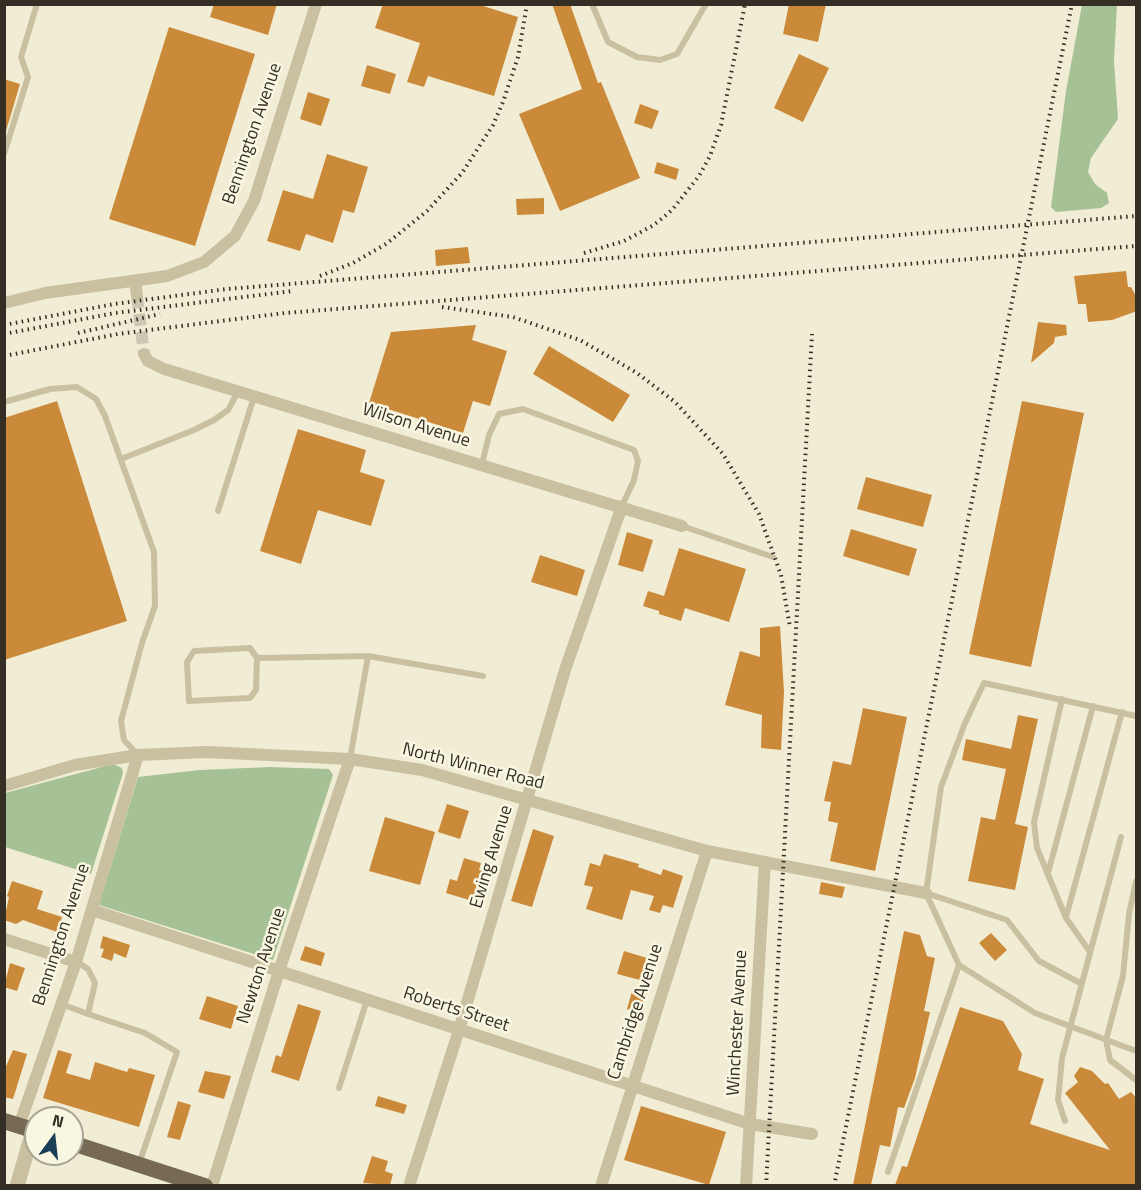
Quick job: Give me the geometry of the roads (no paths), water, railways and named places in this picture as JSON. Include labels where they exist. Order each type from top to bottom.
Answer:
[{"type":"main road","points":[[84,1147],[205,1185]]},
{"type":"street","name":"Bennington Avenue","points":[[135,281],[167,276],[204,261],[235,236],[254,201],[316,4]]},
{"type":"street","points":[[4,303],[45,293],[135,281],[137,296]]},
{"type":"street","name":"Wilson Avenue","points":[[144,354],[155,365],[682,526]]},
{"type":"street","name":"Ewing Avenue","points":[[409,1185],[459,1030],[565,670],[622,506]]},
{"type":"street","name":"North Winner Road","points":[[4,786],[75,765],[138,755],[207,752],[350,759],[422,770],[707,851],[926,893]]},
{"type":"street","name":"Bennington Avenue","points":[[17,1185],[23,1127],[76,962],[138,755]]},
{"type":"street","name":"Newton Avenue","points":[[212,1185],[279,971],[350,759]]},
{"type":"street","name":"Cambridge Avenue","points":[[601,1185],[707,851]]},
{"type":"street","name":"Winchester Avenue","points":[[746,1185],[765,862]]},
{"type":"street","name":"Roberts Street","points":[[92,910],[750,1124],[812,1134]]},
{"type":"street","points":[[4,939],[76,962]]},
{"type":"lane","points":[[4,154],[28,77],[21,57],[37,4]]},
{"type":"lane","points":[[592,4],[608,42],[636,57],[660,60],[677,54],[706,4]]},
{"type":"lane","points":[[4,402],[64,386],[88,391],[96,399],[105,416],[154,552],[155,606],[141,643],[121,721],[124,740],[138,755]]},
{"type":"lane","points":[[121,459],[214,420],[228,410],[238,391]]},
{"type":"lane","points":[[218,511],[254,396]]},
{"type":"lane","points":[[482,464],[489,435],[499,414],[523,409],[634,450],[638,461],[634,480],[622,506]]},
{"type":"lane","points":[[682,526],[773,557]]},
{"type":"lane","points":[[250,648],[257,658],[256,690],[250,698],[189,701],[187,662],[194,651],[250,648]]},
{"type":"lane","points":[[350,759],[368,656]]},
{"type":"lane","points":[[257,658],[368,656],[483,675]]},
{"type":"lane","points":[[1137,716],[984,683],[965,723],[941,787],[926,893],[959,965],[1035,1013],[1137,1051]]},
{"type":"lane","points":[[1062,699],[1034,822],[1037,848],[1066,918],[1090,952]]},
{"type":"lane","points":[[1048,873],[1093,706]]},
{"type":"lane","points":[[1066,918],[1122,712]]},
{"type":"lane","points":[[1065,1120],[1058,1100],[1062,1058],[1080,983],[1121,837]]},
{"type":"lane","points":[[1137,881],[1129,914],[1123,976],[1106,1040],[1110,1060],[1137,1080]]},
{"type":"lane","points":[[926,893],[1007,921],[1039,961],[1080,983]]},
{"type":"lane","points":[[76,962],[88,969],[95,983],[88,1014]]},
{"type":"lane","points":[[888,1172],[959,965]]},
{"type":"lane","points":[[339,1088],[367,1000]]},
{"type":"lane","points":[[61,1004],[145,1033],[177,1052],[139,1164]]},
{"type":"tunnel","points":[[137,296],[144,354]]},
{"type":"railway","points":[[320,276],[353,263],[386,244],[427,211],[462,173],[493,125],[503,102],[518,57],[527,4]]},
{"type":"railway","points":[[584,253],[624,241],[654,225],[672,210],[699,176],[710,156],[721,125],[745,4]]},
{"type":"railway","points":[[834,1186],[1072,4]]},
{"type":"railway","points":[[4,325],[114,304],[227,289],[1136,216]]},
{"type":"railway","points":[[4,356],[118,334],[285,313],[1136,246]]},
{"type":"railway","points":[[4,334],[115,313],[292,291]]},
{"type":"railway","points":[[442,307],[513,317],[580,340],[637,373],[675,402],[723,454],[759,514],[781,575],[790,627]]},
{"type":"railway","points":[[78,333],[160,314]]},
{"type":"railway","points":[[766,1186],[812,334]]}]
